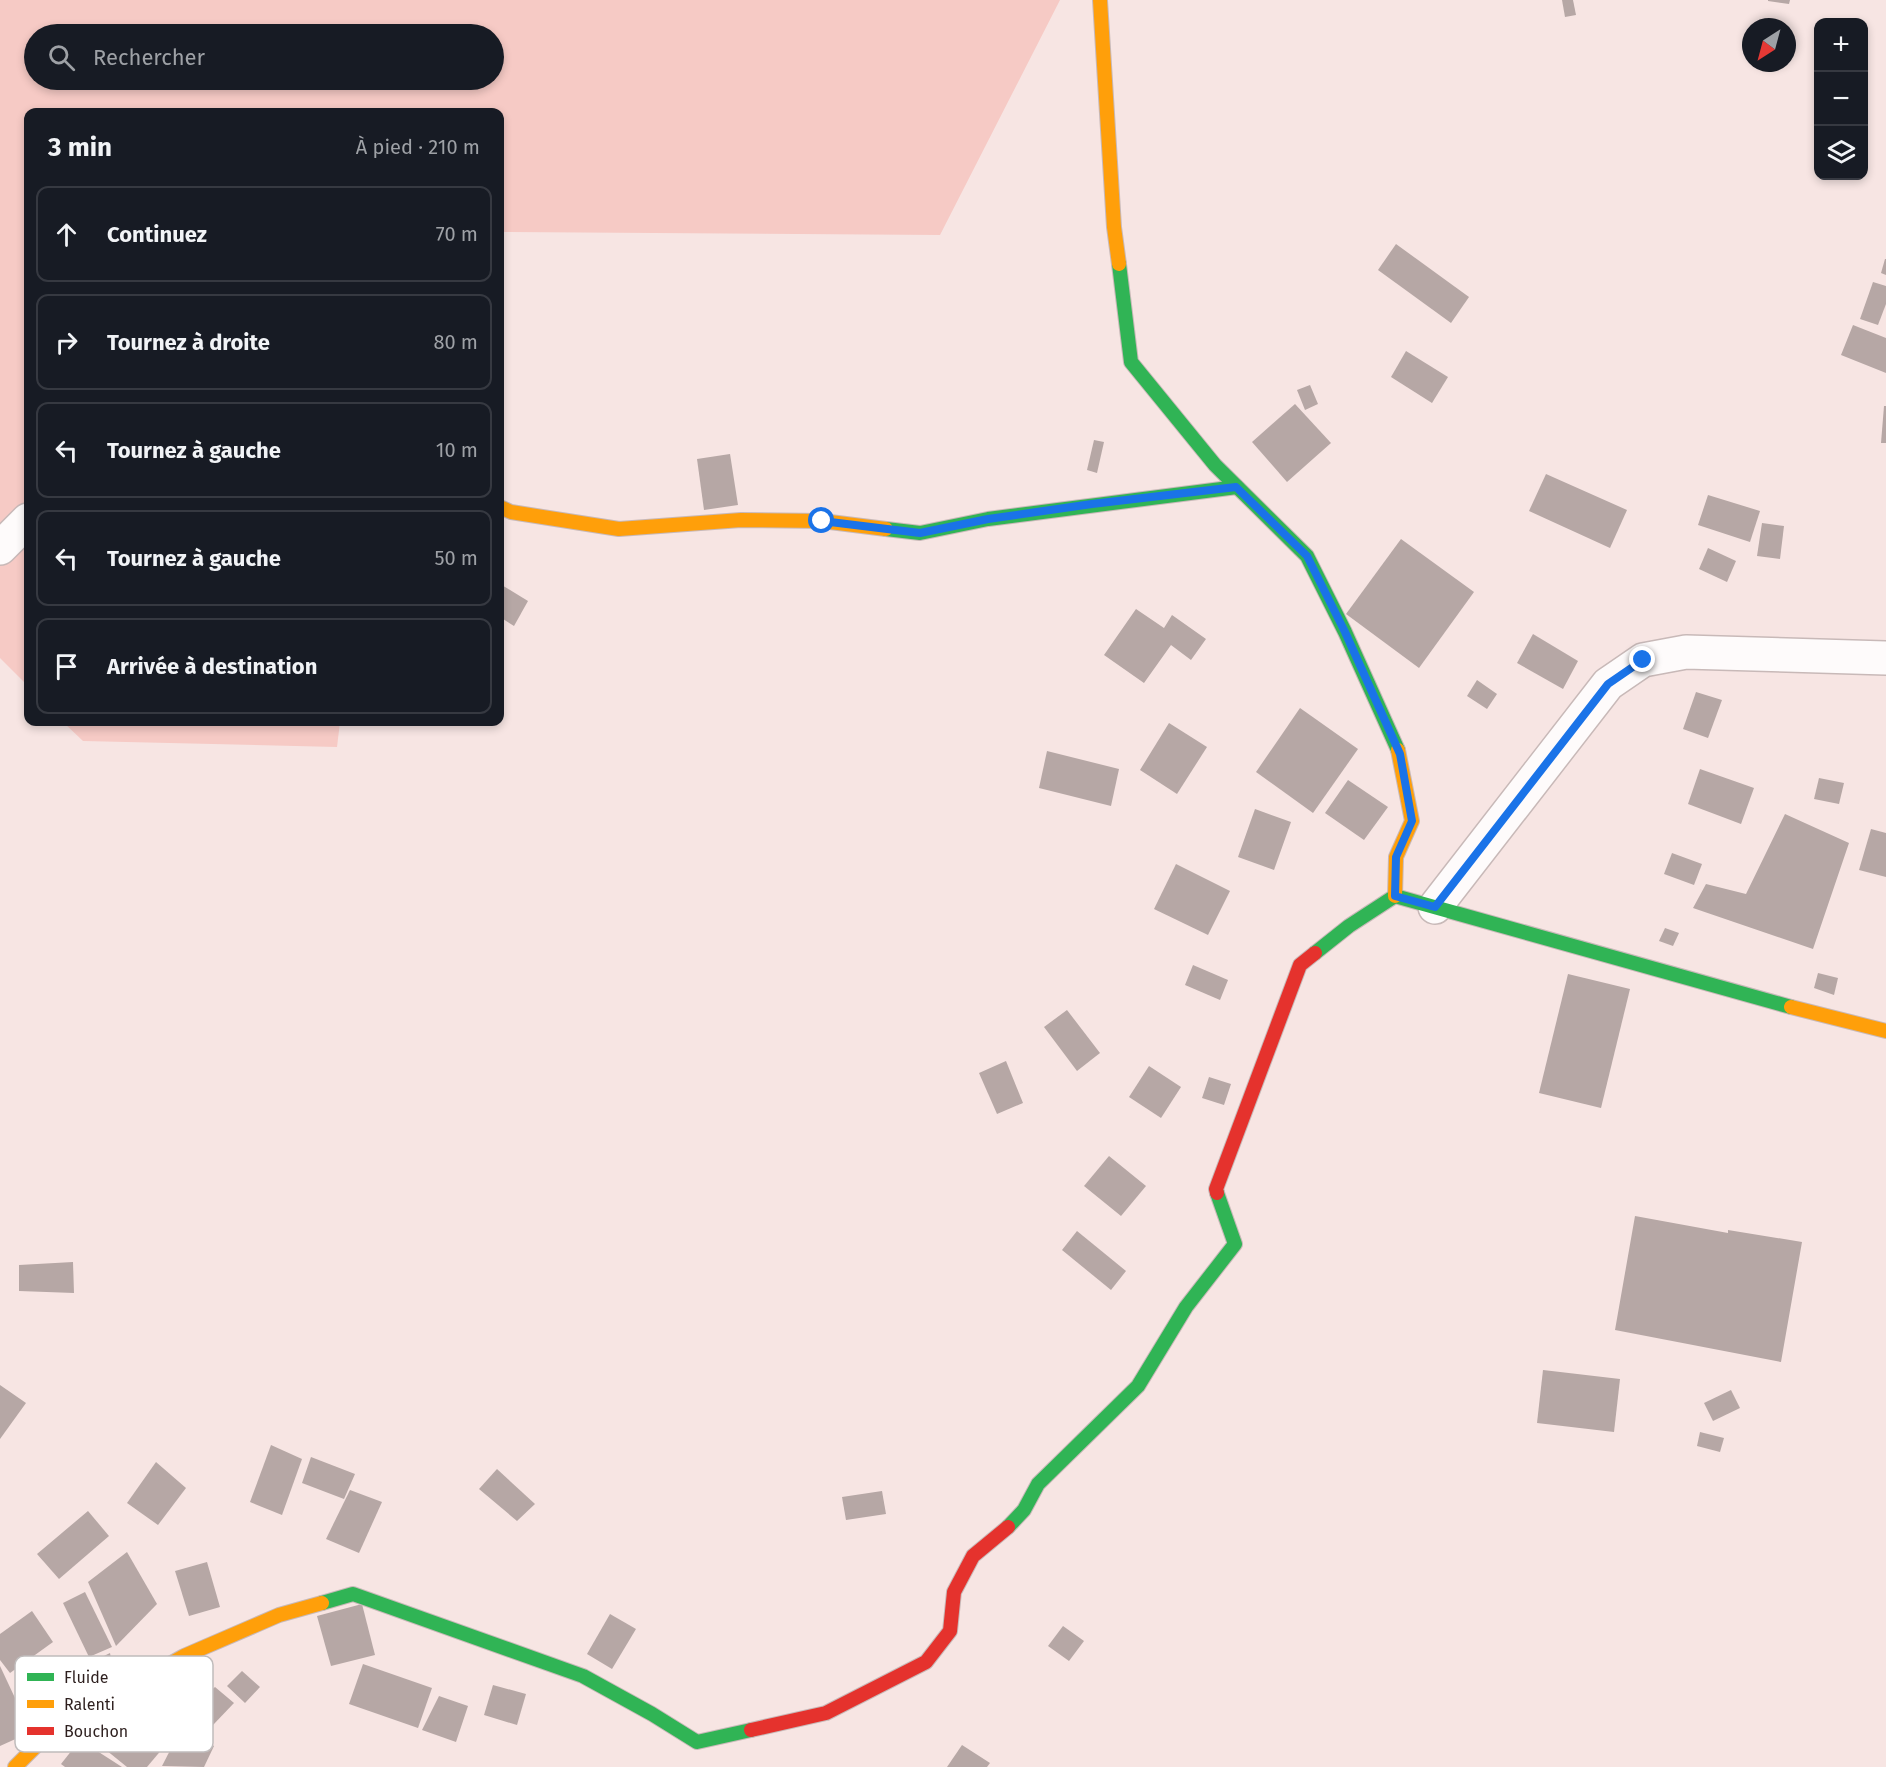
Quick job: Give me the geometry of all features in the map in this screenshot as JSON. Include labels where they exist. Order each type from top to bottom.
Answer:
[{"type":"street","points":[[1100,0],[1114,227],[1131,362],[1215,465],[1307,556],[1345,632],[1400,754],[1412,821],[1396,857],[1395,896]]},
{"type":"street","points":[[504,509],[512,512],[619,529],[741,520],[822,521],[920,533],[988,519],[1236,487]]},
{"type":"street","points":[[0,548],[24,524]]},
{"type":"street","points":[[1435,907],[1608,684],[1643,660],[1686,652],[1886,658]]},
{"type":"street","points":[[184,1656],[279,1615],[353,1593],[583,1676],[697,1742],[826,1713],[927,1662],[950,1631],[954,1592],[973,1556],[1002,1533],[1024,1510],[1038,1484],[1138,1386],[1186,1307],[1235,1244],[1216,1189],[1300,965],[1349,926],[1395,896],[1750,996],[1886,1031]]},
{"type":"street","points":[[15,1767],[30,1752]]},
{"type":"shaded area","points":[[0,0],[1060,0],[940,235],[504,232],[504,108],[24,108],[24,682],[0,658]]},
{"type":"shaded area","points":[[67,726],[340,726],[337,747],[83,741]]},
{"type":"building","points":[[1562,0],[1573,0],[1576,15],[1565,17]]},
{"type":"building","points":[[1768,0],[1790,0],[1789,4]]},
{"type":"building","points":[[1396,244],[1469,297],[1451,323],[1378,270]]},
{"type":"building","points":[[1886,259],[1886,275],[1881,273]]},
{"type":"building","points":[[1873,282],[1886,286],[1886,304],[1878,325],[1860,319]]},
{"type":"building","points":[[1853,325],[1886,338],[1886,373],[1841,355]]},
{"type":"building","points":[[1406,351],[1448,377],[1432,403],[1391,377]]},
{"type":"building","points":[[1310,385],[1318,404],[1305,410],[1297,390]]},
{"type":"building","points":[[1295,404],[1331,443],[1287,482],[1252,442]]},
{"type":"building","points":[[1884,406],[1886,406],[1886,443],[1881,443]]},
{"type":"building","points":[[1094,440],[1104,442],[1097,473],[1087,470]]},
{"type":"building","points":[[730,454],[738,505],[704,510],[697,459]]},
{"type":"building","points":[[1546,474],[1627,510],[1610,548],[1529,511]]},
{"type":"building","points":[[1708,495],[1760,511],[1750,542],[1698,525]]},
{"type":"building","points":[[1762,523],[1784,526],[1780,559],[1757,556]]},
{"type":"building","points":[[1401,539],[1474,592],[1419,668],[1346,614]]},
{"type":"building","points":[[1708,548],[1736,561],[1727,582],[1699,569]]},
{"type":"building","points":[[504,586],[528,601],[514,626],[504,620]]},
{"type":"building","points":[[1136,609],[1164,628],[1172,615],[1206,639],[1191,660],[1171,645],[1144,683],[1104,655]]},
{"type":"building","points":[[1533,634],[1578,661],[1563,689],[1517,663]]},
{"type":"building","points":[[1477,680],[1497,694],[1487,709],[1467,696]]},
{"type":"building","points":[[1696,692],[1722,700],[1708,738],[1683,729]]},
{"type":"building","points":[[1300,708],[1358,749],[1313,813],[1256,772]]},
{"type":"building","points":[[1169,723],[1207,747],[1177,794],[1140,770]]},
{"type":"building","points":[[1047,751],[1119,769],[1111,806],[1039,788]]},
{"type":"building","points":[[1700,769],[1754,788],[1741,824],[1688,804]]},
{"type":"building","points":[[1819,778],[1844,783],[1839,804],[1814,799]]},
{"type":"building","points":[[1348,780],[1388,807],[1364,840],[1325,813]]},
{"type":"building","points":[[1255,809],[1291,822],[1274,870],[1238,857]]},
{"type":"building","points":[[1785,814],[1849,843],[1813,949],[1693,908],[1706,884],[1746,894]]},
{"type":"building","points":[[1871,829],[1886,833],[1886,877],[1859,870]]},
{"type":"building","points":[[1672,853],[1702,864],[1694,885],[1664,874]]},
{"type":"building","points":[[1176,864],[1230,891],[1208,935],[1154,909]]},
{"type":"building","points":[[1665,928],[1679,933],[1673,946],[1659,941]]},
{"type":"building","points":[[1193,965],[1228,980],[1220,1000],[1185,985]]},
{"type":"building","points":[[1818,973],[1838,978],[1834,995],[1814,988]]},
{"type":"building","points":[[1568,974],[1630,989],[1601,1108],[1539,1093]]},
{"type":"building","points":[[1067,1010],[1100,1053],[1077,1071],[1044,1027]]},
{"type":"building","points":[[1006,1061],[1023,1103],[997,1114],[979,1073]]},
{"type":"building","points":[[1149,1066],[1181,1087],[1161,1118],[1129,1097]]},
{"type":"building","points":[[1209,1077],[1231,1084],[1224,1105],[1202,1098]]},
{"type":"building","points":[[1109,1156],[1146,1186],[1121,1216],[1084,1186]]},
{"type":"building","points":[[1635,1216],[1728,1233],[1728,1230],[1802,1242],[1781,1362],[1615,1330]]},
{"type":"building","points":[[1077,1231],[1126,1271],[1111,1290],[1062,1250]]},
{"type":"building","points":[[73,1262],[74,1293],[19,1291],[19,1265]]},
{"type":"building","points":[[1543,1370],[1620,1379],[1614,1432],[1537,1423]]},
{"type":"building","points":[[0,1385],[26,1403],[0,1439]]},
{"type":"building","points":[[1731,1390],[1740,1408],[1713,1421],[1704,1403]]},
{"type":"building","points":[[1700,1432],[1724,1438],[1720,1452],[1697,1446]]},
{"type":"building","points":[[271,1445],[302,1459],[282,1515],[250,1502]]},
{"type":"building","points":[[311,1457],[355,1474],[344,1499],[302,1483]]},
{"type":"building","points":[[156,1462],[186,1488],[158,1525],[127,1503]]},
{"type":"building","points":[[497,1469],[535,1504],[517,1521],[479,1489]]},
{"type":"building","points":[[350,1490],[382,1502],[359,1553],[326,1539]]},
{"type":"building","points":[[882,1491],[886,1514],[846,1520],[842,1497]]},
{"type":"building","points":[[88,1511],[109,1536],[59,1579],[37,1554]]},
{"type":"building","points":[[127,1552],[157,1604],[116,1646],[88,1582]]},
{"type":"building","points":[[207,1562],[220,1607],[189,1616],[175,1571]]},
{"type":"building","points":[[85,1592],[112,1647],[89,1656],[63,1603]]},
{"type":"building","points":[[362,1604],[375,1655],[331,1666],[317,1616]]},
{"type":"building","points":[[32,1611],[53,1642],[34,1656],[15,1656],[15,1669],[10,1673],[0,1660],[0,1634]]},
{"type":"building","points":[[610,1614],[636,1629],[612,1669],[587,1654]]},
{"type":"building","points":[[1063,1626],[1084,1641],[1069,1661],[1048,1646]]},
{"type":"building","points":[[363,1664],[432,1688],[418,1728],[349,1704]]},
{"type":"building","points":[[0,1666],[15,1698],[15,1739],[0,1746]]},
{"type":"building","points":[[242,1671],[260,1687],[245,1703],[227,1686]]},
{"type":"building","points":[[493,1685],[526,1694],[517,1725],[484,1715]]},
{"type":"building","points":[[215,1687],[234,1703],[213,1725],[213,1689]]},
{"type":"building","points":[[439,1696],[468,1706],[456,1742],[422,1730]]},
{"type":"building","points":[[962,1745],[990,1763],[987,1767],[947,1767]]},
{"type":"building","points":[[70,1752],[99,1752],[122,1767],[65,1767],[61,1764]]},
{"type":"building","points":[[108,1752],[160,1752],[147,1767],[127,1767]]},
{"type":"building","points":[[169,1752],[211,1752],[204,1767],[162,1766]]},
{"type":"traffic: fast","points":[[1119,264],[1131,362],[1215,465],[1307,556],[1345,632],[1398,750]]},
{"type":"traffic: fast","points":[[886,529],[920,533],[988,519],[1237,487]]},
{"type":"traffic: fast","points":[[1315,953],[1349,926],[1395,896],[1791,1007]]},
{"type":"traffic: fast","points":[[1008,1527],[1024,1510],[1038,1484],[1138,1386],[1186,1307],[1235,1244],[1217,1193]]},
{"type":"traffic: fast","points":[[322,1603],[353,1594],[583,1676],[697,1742],[751,1730]]},
{"type":"traffic: slow","points":[[1100,0],[1114,227],[1119,264]]},
{"type":"traffic: slow","points":[[504,509],[511,512],[619,529],[741,520],[822,521],[886,529]]},
{"type":"traffic: slow","points":[[1395,896],[1396,857],[1412,821],[1398,750]]},
{"type":"traffic: slow","points":[[1791,1007],[1886,1031]]},
{"type":"traffic: slow","points":[[184,1656],[279,1615],[322,1603]]},
{"type":"traffic: slow","points":[[15,1767],[30,1752]]},
{"type":"traffic: jam","points":[[1217,1193],[1216,1189],[1300,965],[1315,953]]},
{"type":"traffic: jam","points":[[751,1730],[826,1713],[926,1662],[950,1631],[954,1592],[973,1556],[1008,1527]]},
{"type":"route","points":[[822,521],[920,533],[988,519],[1236,487],[1307,556],[1345,632],[1400,754],[1412,821],[1396,857],[1395,896],[1435,907],[1608,684],[1643,660]]}]
